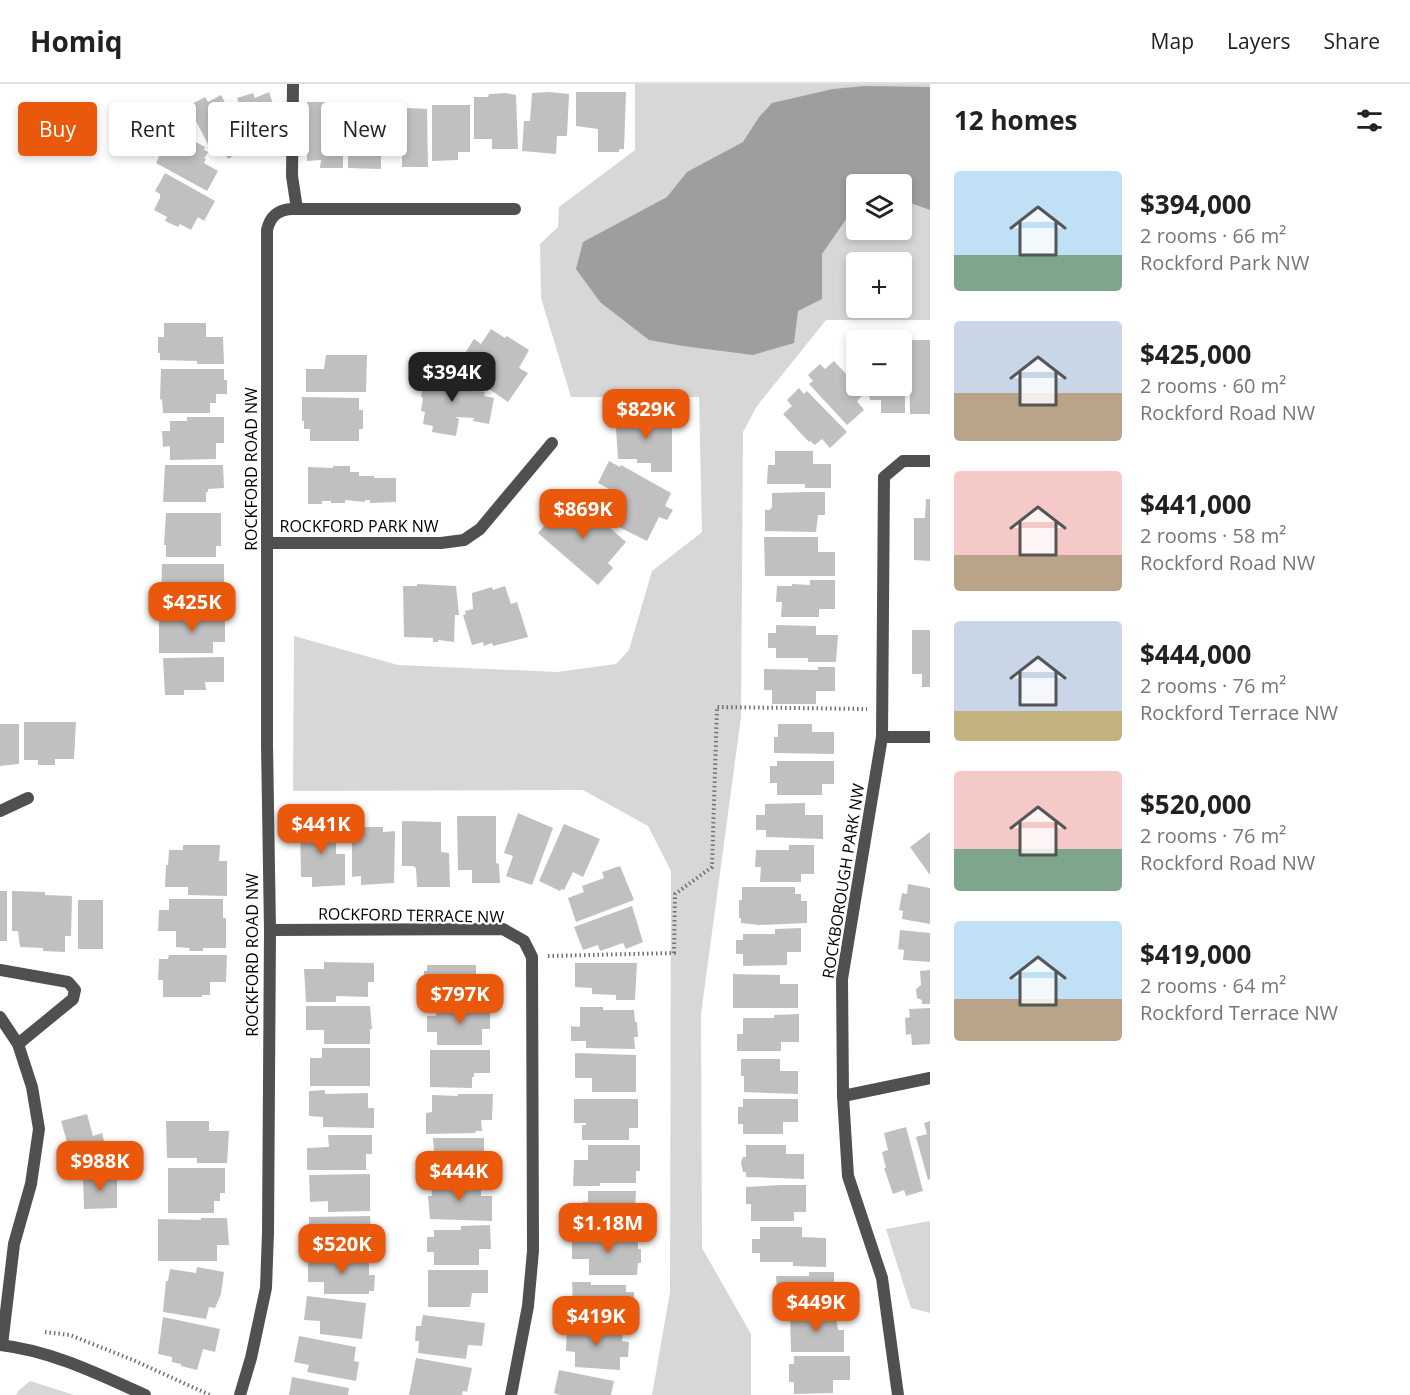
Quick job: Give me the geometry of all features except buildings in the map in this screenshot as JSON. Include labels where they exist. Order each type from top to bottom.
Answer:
[{"type":"street","points":[[293,84],[292,176],[297,209]]},
{"type":"street","name":"ROCKFORD ROAD NW","points":[[240,1395],[251,1358],[266,1288],[270,930],[267,744],[267,230],[276,213],[285,209],[515,208]]},
{"type":"street","name":"ROCKFORD PARK NW","points":[[267,543],[441,543],[464,540],[480,529],[552,443]]},
{"type":"street","name":"ROCKBOROUGH PARK NW","points":[[898,1395],[882,1278],[848,1176],[843,1096],[842,979],[882,737],[884,477],[903,461],[930,460]]},
{"type":"street","points":[[882,737],[930,737]]},
{"type":"street","points":[[0,811],[28,798]]},
{"type":"street","name":"ROCKFORD TERRACE NW","points":[[270,930],[503,929],[524,941],[532,957]]},
{"type":"street","points":[[511,1395],[528,1306],[533,1263],[532,957]]},
{"type":"street","points":[[0,970],[68,982],[75,990],[73,999],[18,1044]]},
{"type":"street","points":[[0,1017],[18,1044],[32,1087],[39,1129],[31,1184],[14,1244],[1,1345],[57,1357],[145,1395]]},
{"type":"street","points":[[843,1096],[930,1078]]},
{"type":"path","points":[[532,957],[674,953],[675,894],[712,867],[717,707],[883,710]]},
{"type":"path","points":[[45,1332],[70,1335],[133,1360],[210,1395]]},
{"type":"shaded area","points":[[635,84],[930,84],[930,320],[826,320],[757,406],[743,432],[741,717],[701,1014],[702,1248],[751,1334],[751,1395],[652,1395],[670,1292],[671,871],[648,826],[583,790],[293,791],[294,636],[398,665],[557,672],[616,664],[629,650],[652,571],[702,532],[699,397],[571,397],[541,298],[540,244],[558,227],[559,207],[635,150]]},
{"type":"shaded area","points":[[865,86],[930,87],[930,210],[912,203],[912,174],[846,174],[846,219],[822,254],[822,299],[798,311],[794,343],[753,355],[649,340],[600,302],[576,269],[583,242],[667,197],[687,172],[743,142],[759,117],[772,103],[833,89]]},
{"type":"shaded area","points":[[930,1221],[930,1313],[911,1308],[886,1229]]},
{"type":"shaded area","points":[[30,1381],[74,1395],[16,1395]]}]
